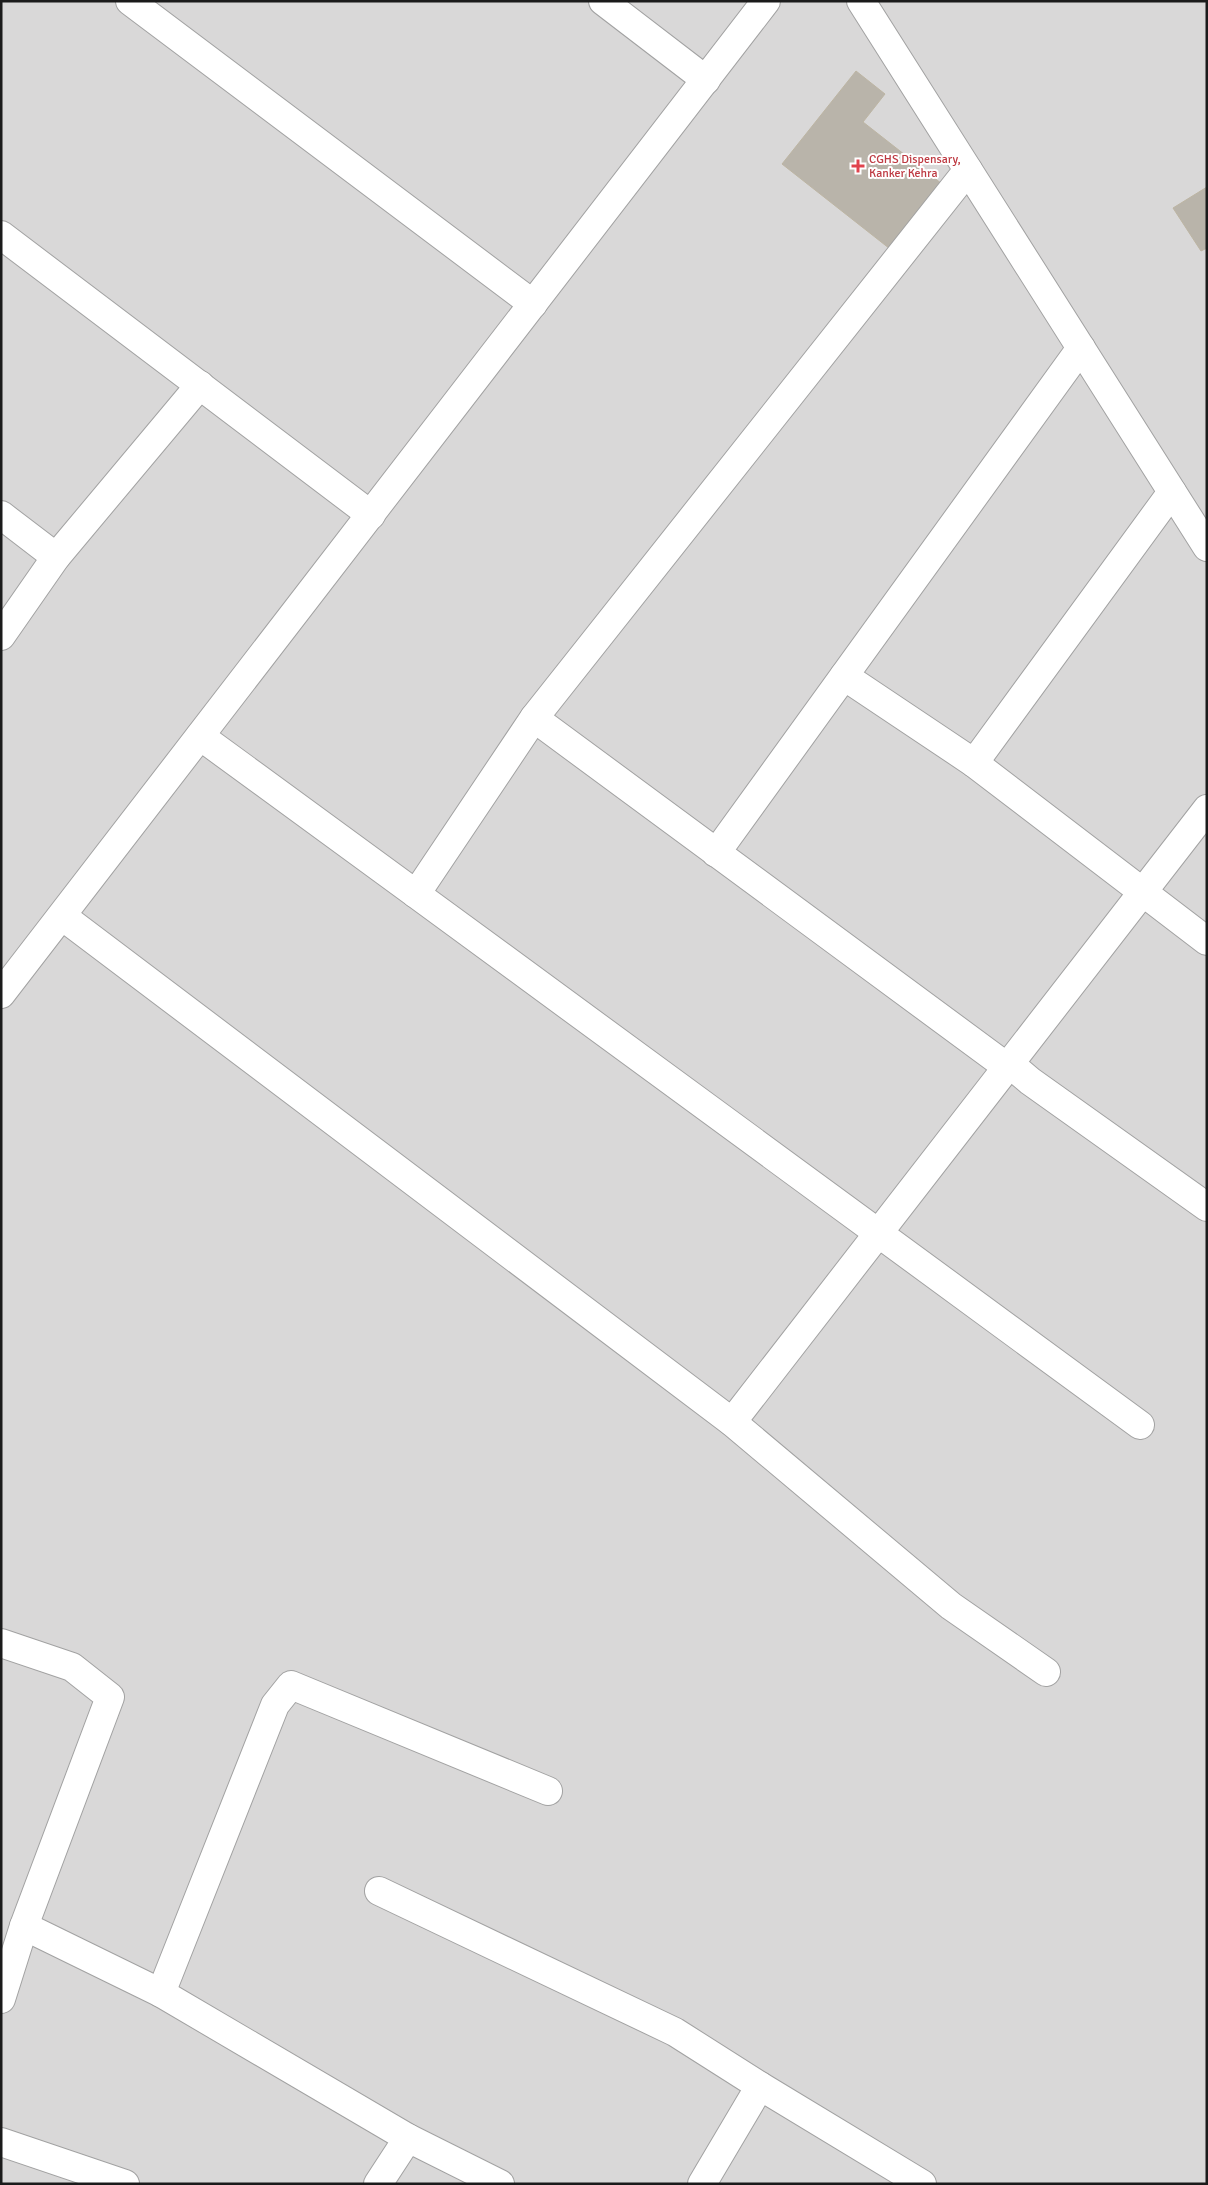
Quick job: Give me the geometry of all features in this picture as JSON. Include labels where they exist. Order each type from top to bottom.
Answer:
[{"type":"street","points":[[130,1],[533,304]]},
{"type":"street","points":[[603,1],[706,80]]},
{"type":"street","points":[[1,994],[766,1]]},
{"type":"street","points":[[861,1],[1207,547]]},
{"type":"street","points":[[416,894],[534,718],[968,170]]},
{"type":"street","points":[[1,235],[370,515]]},
{"type":"street","points":[[716,853],[1081,348]]},
{"type":"street","points":[[1,636],[56,557],[200,385]]},
{"type":"street","points":[[974,763],[1172,492]]},
{"type":"street","points":[[1,515],[56,557]]},
{"type":"street","points":[[844,676],[974,763],[1207,941]]},
{"type":"street","points":[[534,718],[1008,1066],[1207,1207]]},
{"type":"street","points":[[200,736],[1140,1425]]},
{"type":"street","points":[[732,1422],[1207,810]]},
{"type":"street","points":[[62,916],[732,1422],[951,1606],[1046,1672]]},
{"type":"street","points":[[1,1643],[72,1667],[110,1697],[24,1926],[1,1998]]},
{"type":"street","points":[[161,1993],[275,1706],[291,1685],[548,1790]]},
{"type":"street","points":[[379,1891],[674,2032],[919,2183]]},
{"type":"street","points":[[24,1926],[161,1993],[408,2138],[500,2184]]},
{"type":"street","points":[[702,2184],[760,2086]]},
{"type":"street","points":[[378,2184],[408,2138]]},
{"type":"street","points":[[1,2142],[124,2184]]},
{"type":"shaded area","points":[[1,1],[1207,1],[1207,2184],[1,2184]]},
{"type":"building","points":[[856,71],[885,94],[863,122],[951,191],[899,256],[782,164]]},
{"type":"building","points":[[1207,187],[1207,248],[1201,251],[1173,208]]},
{"type":"place","name":"CGHS Dispensary, Kanker Kehra","points":[[858,166]]}]
